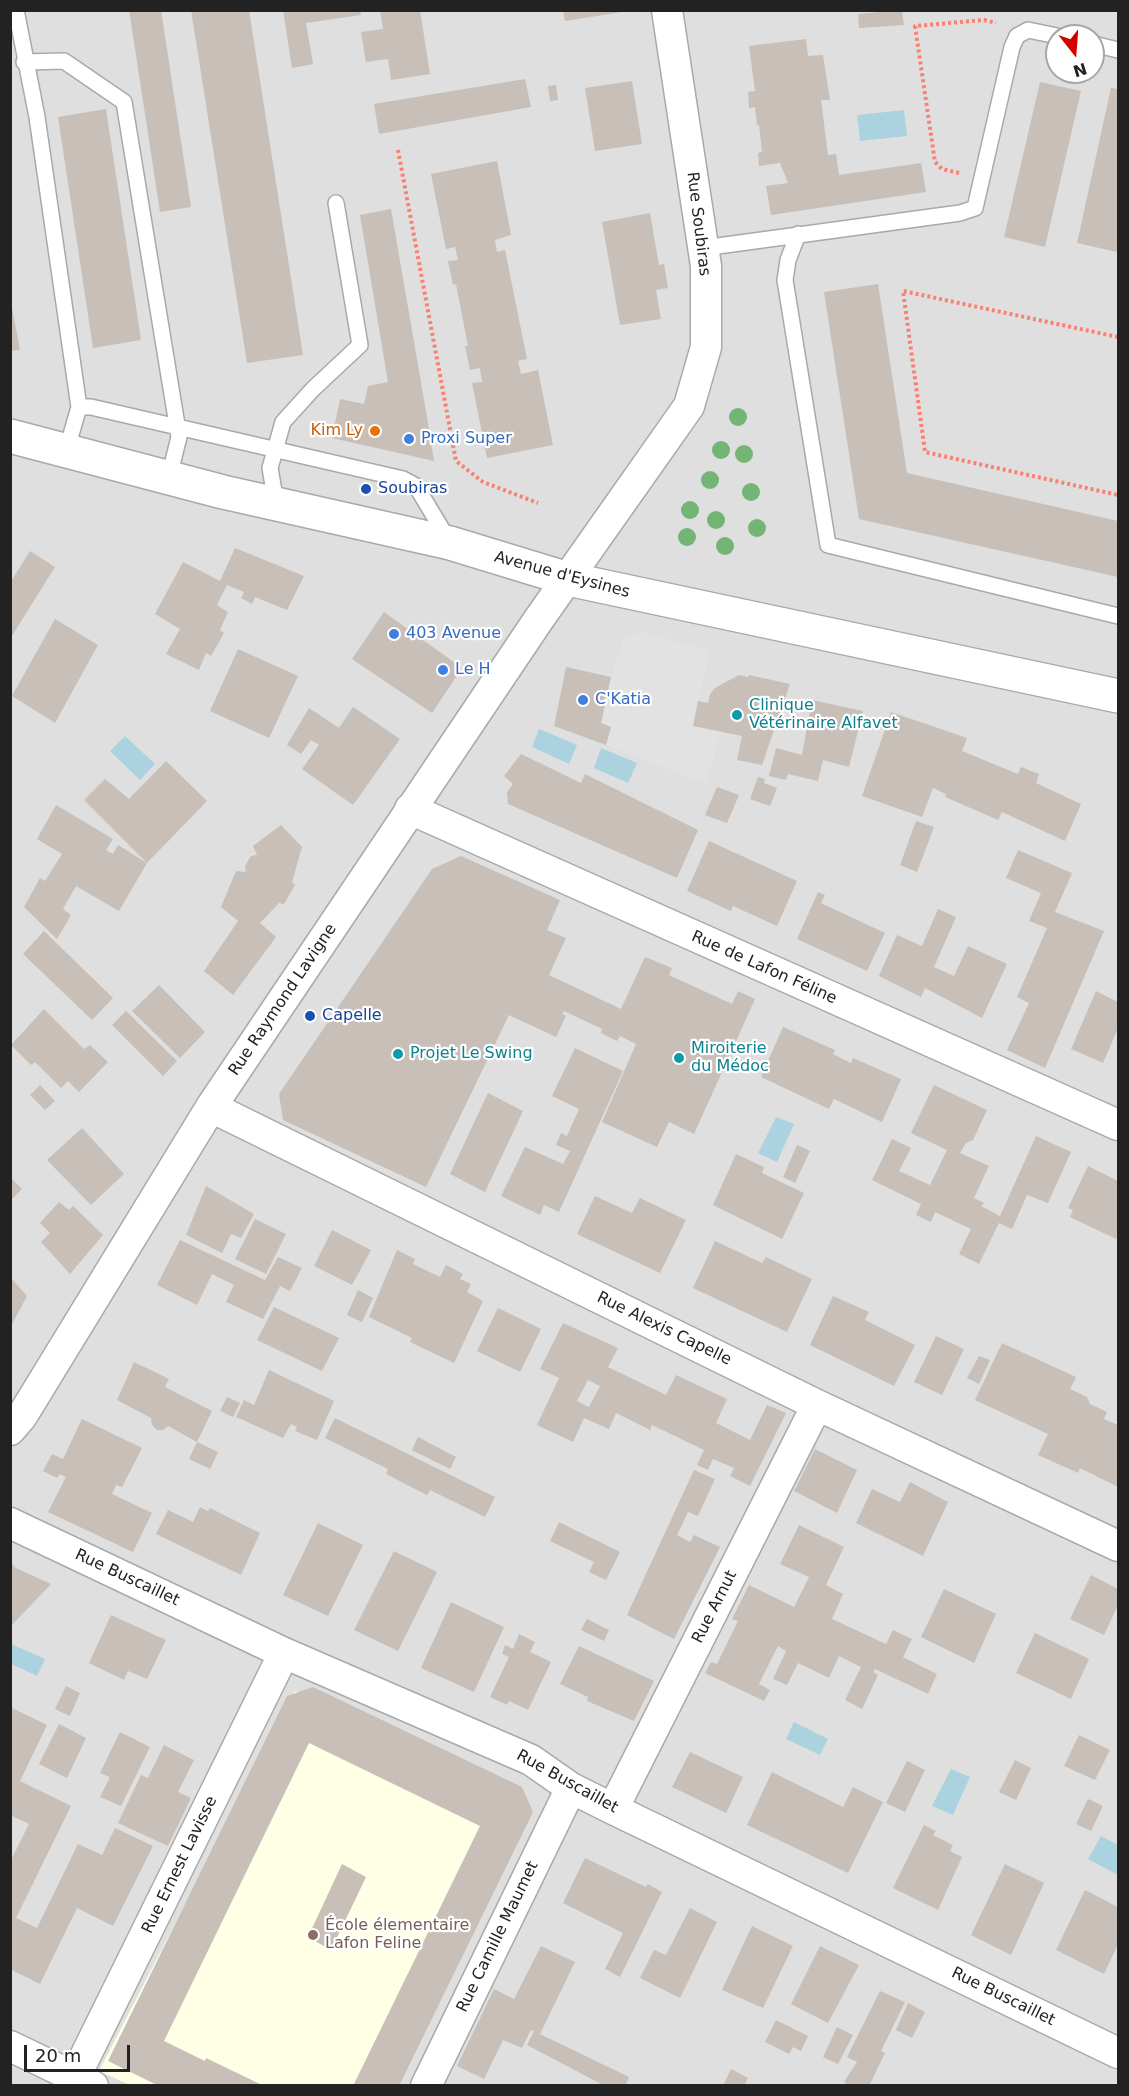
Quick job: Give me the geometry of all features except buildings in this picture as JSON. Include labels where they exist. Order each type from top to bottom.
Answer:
[{"type":"street","name":"Rue Soubiras","points":[[568,579],[689,406],[706,347],[706,266],[667,10]]},
{"type":"street","name":"Avenue d'Eysines","points":[[10,436],[66,452],[450,543],[568,579],[1119,696]]},
{"type":"street","name":"Rue Raymond Lavigne","points":[[14,1418],[212,1107],[410,809],[568,579]]},
{"type":"street","name":"Rue de Lafon Féline","points":[[410,809],[1119,1125]]},
{"type":"street","name":"Rue Alexis Capelle","points":[[212,1107],[817,1404],[1119,1546]]},
{"type":"street","name":"Rue Arnut","points":[[613,1809],[817,1404]]},
{"type":"street","name":"Rue Buscaillet","points":[[10,1523],[284,1653],[531,1760],[571,1788],[613,1809],[1119,2053]]},
{"type":"street","name":"Rue Ernest Lavisse","points":[[84,2081],[284,1653]]},
{"type":"street","name":"Rue Camille Maumet","points":[[426,2085],[571,1788]]},
{"type":"street","points":[[10,2046],[84,2081]]},
{"type":"lane","points":[[16,10],[24,62],[37,117],[79,407],[66,452]]},
{"type":"lane","points":[[703,248],[960,213],[975,208],[1012,47],[1017,36],[1028,30],[1045,34]]},
{"type":"lane","points":[[24,62],[64,61],[124,102],[179,436],[170,477]]},
{"type":"lane","points":[[276,503],[270,468],[283,422],[360,345],[336,203]]},
{"type":"lane","points":[[798,234],[788,260],[785,280],[828,545],[1119,616]]},
{"type":"lane","points":[[79,407],[91,407],[403,480],[416,486],[450,543]]},
{"type":"path","points":[[983,178],[937,167],[915,26],[984,20],[1025,32]]},
{"type":"path","points":[[398,150],[456,461],[483,482],[538,503]]},
{"type":"path","points":[[1119,337],[903,291],[925,452],[1119,495]]},
{"type":"shaded area","points":[[11,11],[1118,11],[1118,2085],[11,2086]]},
{"type":"shaded area","points":[[641,632],[710,651],[693,726],[721,732],[706,783],[606,745],[611,728],[601,723],[611,677],[624,637]]},
{"type":"shaded area","name":"École élementaire Lafon Feline","points":[[295,1691],[522,1800],[385,2085],[130,2085],[99,2071]]},
{"type":"water","points":[[904,110],[907,136],[860,141],[857,115]]},
{"type":"water","points":[[539,729],[577,745],[569,764],[532,747]]},
{"type":"water","points":[[125,736],[155,764],[140,780],[110,751]]},
{"type":"water","points":[[601,748],[637,763],[628,783],[594,768]]},
{"type":"water","points":[[776,1117],[794,1124],[777,1162],[758,1153]]},
{"type":"water","points":[[11,1644],[45,1659],[37,1676],[11,1664]]},
{"type":"water","points":[[794,1722],[828,1739],[820,1755],[786,1739]]},
{"type":"water","points":[[951,1769],[970,1777],[953,1815],[932,1806]]},
{"type":"water","points":[[1101,1836],[1118,1845],[1118,1875],[1088,1859]]},
{"type":"place","name":"Kim Ly","points":[[375,431]]},
{"type":"place","name":"Proxi Super","points":[[409,439]]},
{"type":"place","name":"Soubiras","points":[[366,489]]},
{"type":"place","name":"403 Avenue","points":[[394,634]]},
{"type":"place","name":"Le H","points":[[443,670]]},
{"type":"place","name":"C'Katia","points":[[583,700]]},
{"type":"place","name":"Clinique Vétérinaire Alfavet","points":[[737,715]]},
{"type":"place","name":"Capelle","points":[[310,1016]]},
{"type":"place","name":"Projet Le Swing","points":[[398,1054]]},
{"type":"place","name":"Miroiterie du Médoc","points":[[679,1058]]},
{"type":"place","name":"École élementaire Lafon Feline","points":[[313,1935]]}]
